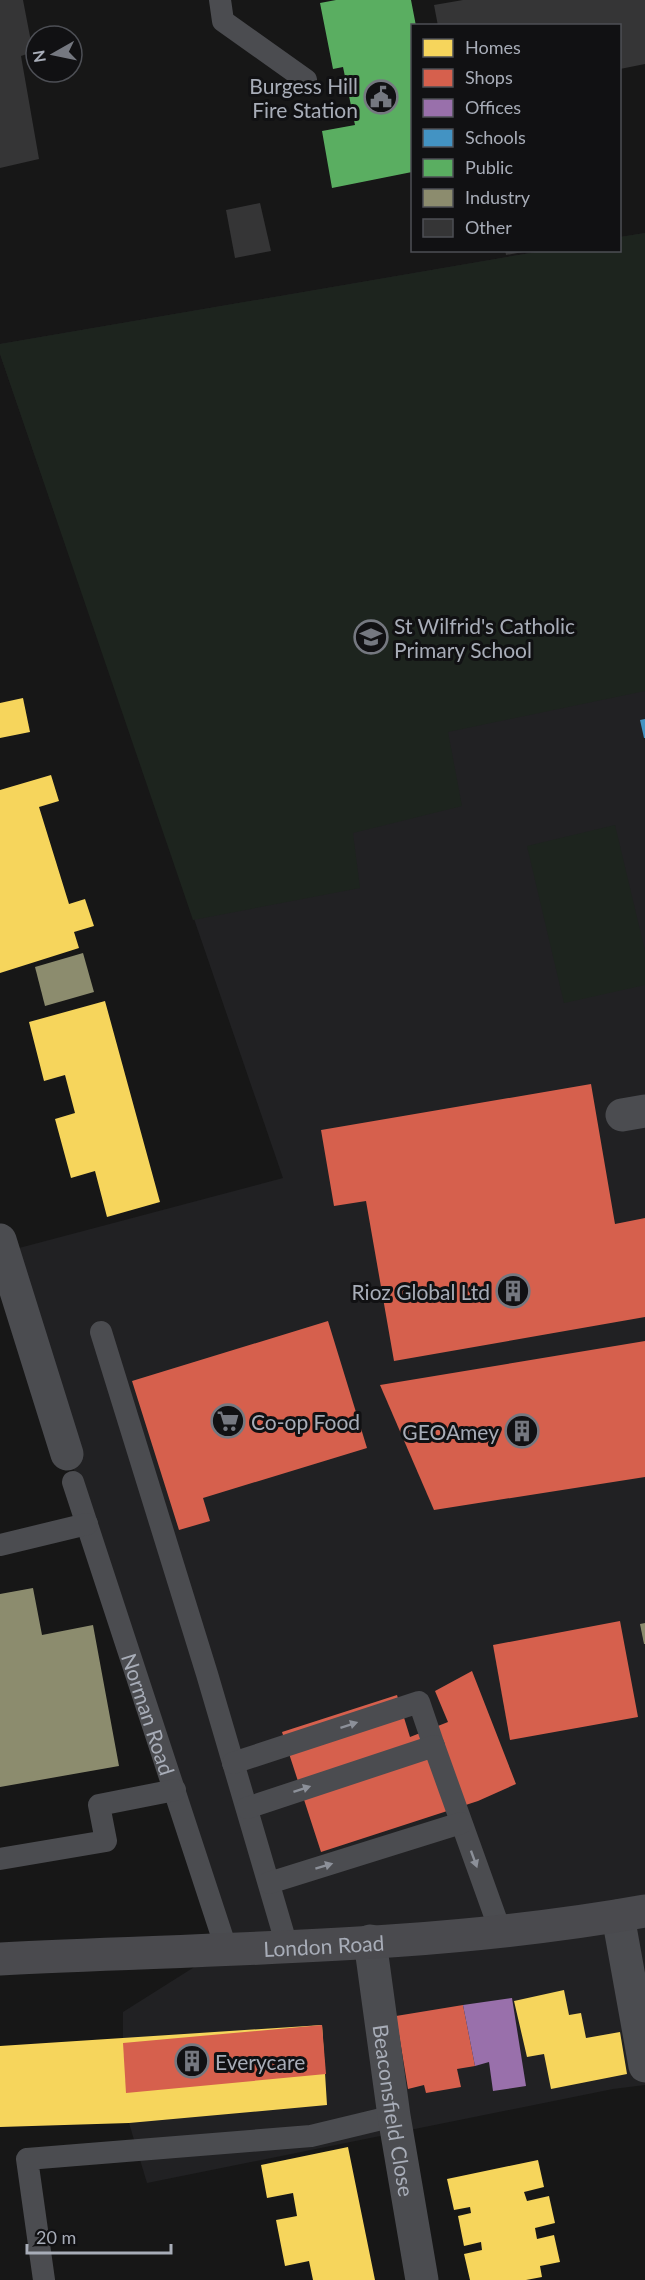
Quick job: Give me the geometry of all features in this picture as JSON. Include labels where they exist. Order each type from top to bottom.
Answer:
[{"type":"main road","name":"London Road","points":[[0,1959],[370,1941],[500,1930],[631,1914]]},
{"type":"street","name":"Norman Road","points":[[0,1240],[70,1468]]},
{"type":"street","points":[[631,1914],[645,2066]]},
{"type":"street","name":"Beaconsfield Close","points":[[370,1941],[394,2116],[423,2280]]},
{"type":"lane","points":[[220,0],[224,21],[306,80]]},
{"type":"lane","points":[[101,1332],[288,1946]]},
{"type":"lane","name":"Norman Road","points":[[70,1468],[226,1948]]},
{"type":"lane","points":[[0,1545],[87,1524]]},
{"type":"lane","points":[[233,1763],[419,1702],[500,1930]]},
{"type":"lane","points":[[247,1808],[434,1746]]},
{"type":"lane","points":[[0,1859],[106,1841],[99,1805],[175,1790]]},
{"type":"lane","points":[[269,1883],[461,1823]]},
{"type":"lane","points":[[44,2280],[27,2159],[311,2136],[394,2116]]},
{"type":"shaded area","points":[[645,233],[645,2085],[613,2089],[147,2183],[129,2123],[123,2012],[226,1947],[4,1252],[283,1178],[0,354],[0,344],[536,252],[621,252],[621,237]]},
{"type":"shaded area","name":"St Wilfrid's Catholic Primary School","points":[[645,233],[645,691],[448,732],[462,806],[353,833],[360,888],[193,920],[0,354],[0,344],[536,252],[621,252],[621,237]]},
{"type":"shaded area","points":[[615,825],[645,951],[645,985],[564,1003],[527,846]]},
{"type":"building: Homes","points":[[23,698],[30,732],[0,738],[0,703]]},
{"type":"building: Homes","points":[[51,775],[59,801],[39,807],[69,904],[85,899],[94,926],[74,932],[79,948],[0,973],[0,790]]},
{"type":"building: Homes","points":[[105,1001],[160,1202],[107,1217],[95,1171],[71,1178],[55,1119],[75,1113],[65,1075],[44,1081],[29,1022]]},
{"type":"building: Homes","points":[[564,1990],[569,2015],[581,2013],[586,2038],[620,2032],[627,2074],[551,2089],[544,2054],[527,2057],[514,2001]]},
{"type":"building: Homes","points":[[322,2025],[327,2105],[129,2123],[0,2127],[0,2046]]},
{"type":"building: Homes","points":[[348,2147],[375,2280],[313,2280],[309,2261],[285,2266],[276,2220],[297,2216],[293,2193],[267,2198],[261,2165]]},
{"type":"building: Homes","points":[[538,2160],[544,2187],[524,2192],[527,2201],[549,2196],[555,2223],[535,2228],[537,2239],[554,2235],[560,2262],[540,2266],[542,2277],[526,2280],[470,2280],[464,2254],[482,2250],[481,2242],[464,2246],[458,2216],[471,2213],[470,2207],[454,2210],[447,2179]]},
{"type":"building: Shops","points":[[591,1084],[615,1224],[645,1218],[645,1317],[394,1361],[366,1201],[334,1206],[321,1130]]},
{"type":"building: Shops","name":"Co-op Food","points":[[328,1321],[367,1448],[203,1498],[210,1521],[179,1530],[132,1381]]},
{"type":"building: Shops","name":"GEOAmey","points":[[645,1341],[645,1477],[434,1510],[380,1385]]},
{"type":"building: Shops","points":[[620,1621],[638,1717],[510,1740],[493,1645]]},
{"type":"building: Shops","points":[[472,1671],[516,1784],[478,1801],[321,1852],[282,1732],[397,1695],[410,1737],[448,1722],[435,1691]]},
{"type":"building: Shops","points":[[463,2005],[475,2066],[457,2069],[461,2087],[426,2093],[424,2085],[408,2089],[396,2016]]},
{"type":"building: Shops","name":"Everycare","points":[[322,2025],[326,2074],[126,2093],[123,2043]]},
{"type":"building: Offices","points":[[512,1998],[526,2086],[493,2091],[489,2062],[475,2066],[463,2005]]},
{"type":"building: Schools","points":[[645,719],[645,738],[644,738],[640,720]]},
{"type":"building: Public","name":"Burgess Hill Fire Station","points":[[336,0],[411,0],[416,24],[411,24],[411,172],[332,188],[322,131],[355,125],[343,67],[333,69],[320,3]]},
{"type":"building: Industry","points":[[83,953],[94,992],[45,1006],[35,967]]},
{"type":"building: Industry","points":[[33,1588],[42,1635],[93,1625],[119,1766],[0,1787],[0,1594]]},
{"type":"building: Industry","points":[[645,1623],[645,1644],[644,1644],[640,1624]]},
{"type":"building: Other","points":[[0,0],[23,0],[28,24],[24,24],[24,55],[21,56],[24,84],[26,84],[39,159],[0,168]]},
{"type":"building: Other","points":[[463,0],[645,0],[645,64],[621,69],[621,24],[438,24],[434,5]]},
{"type":"building: Other","points":[[260,203],[271,251],[235,258],[226,210]]},
{"type":"building: Other","points":[[505,252],[523,252],[506,255]]},
{"type":"place","name":"Burgess Hill Fire Station","points":[[381,97]]},
{"type":"place","name":"St Wilfrid's Catholic Primary School","points":[[371,637]]},
{"type":"place","name":"Rioz Global Ltd","points":[[513,1291]]},
{"type":"place","name":"Co-op Food","points":[[228,1421]]},
{"type":"place","name":"GEOAmey","points":[[522,1431]]},
{"type":"place","name":"Everycare","points":[[192,2061]]}]
